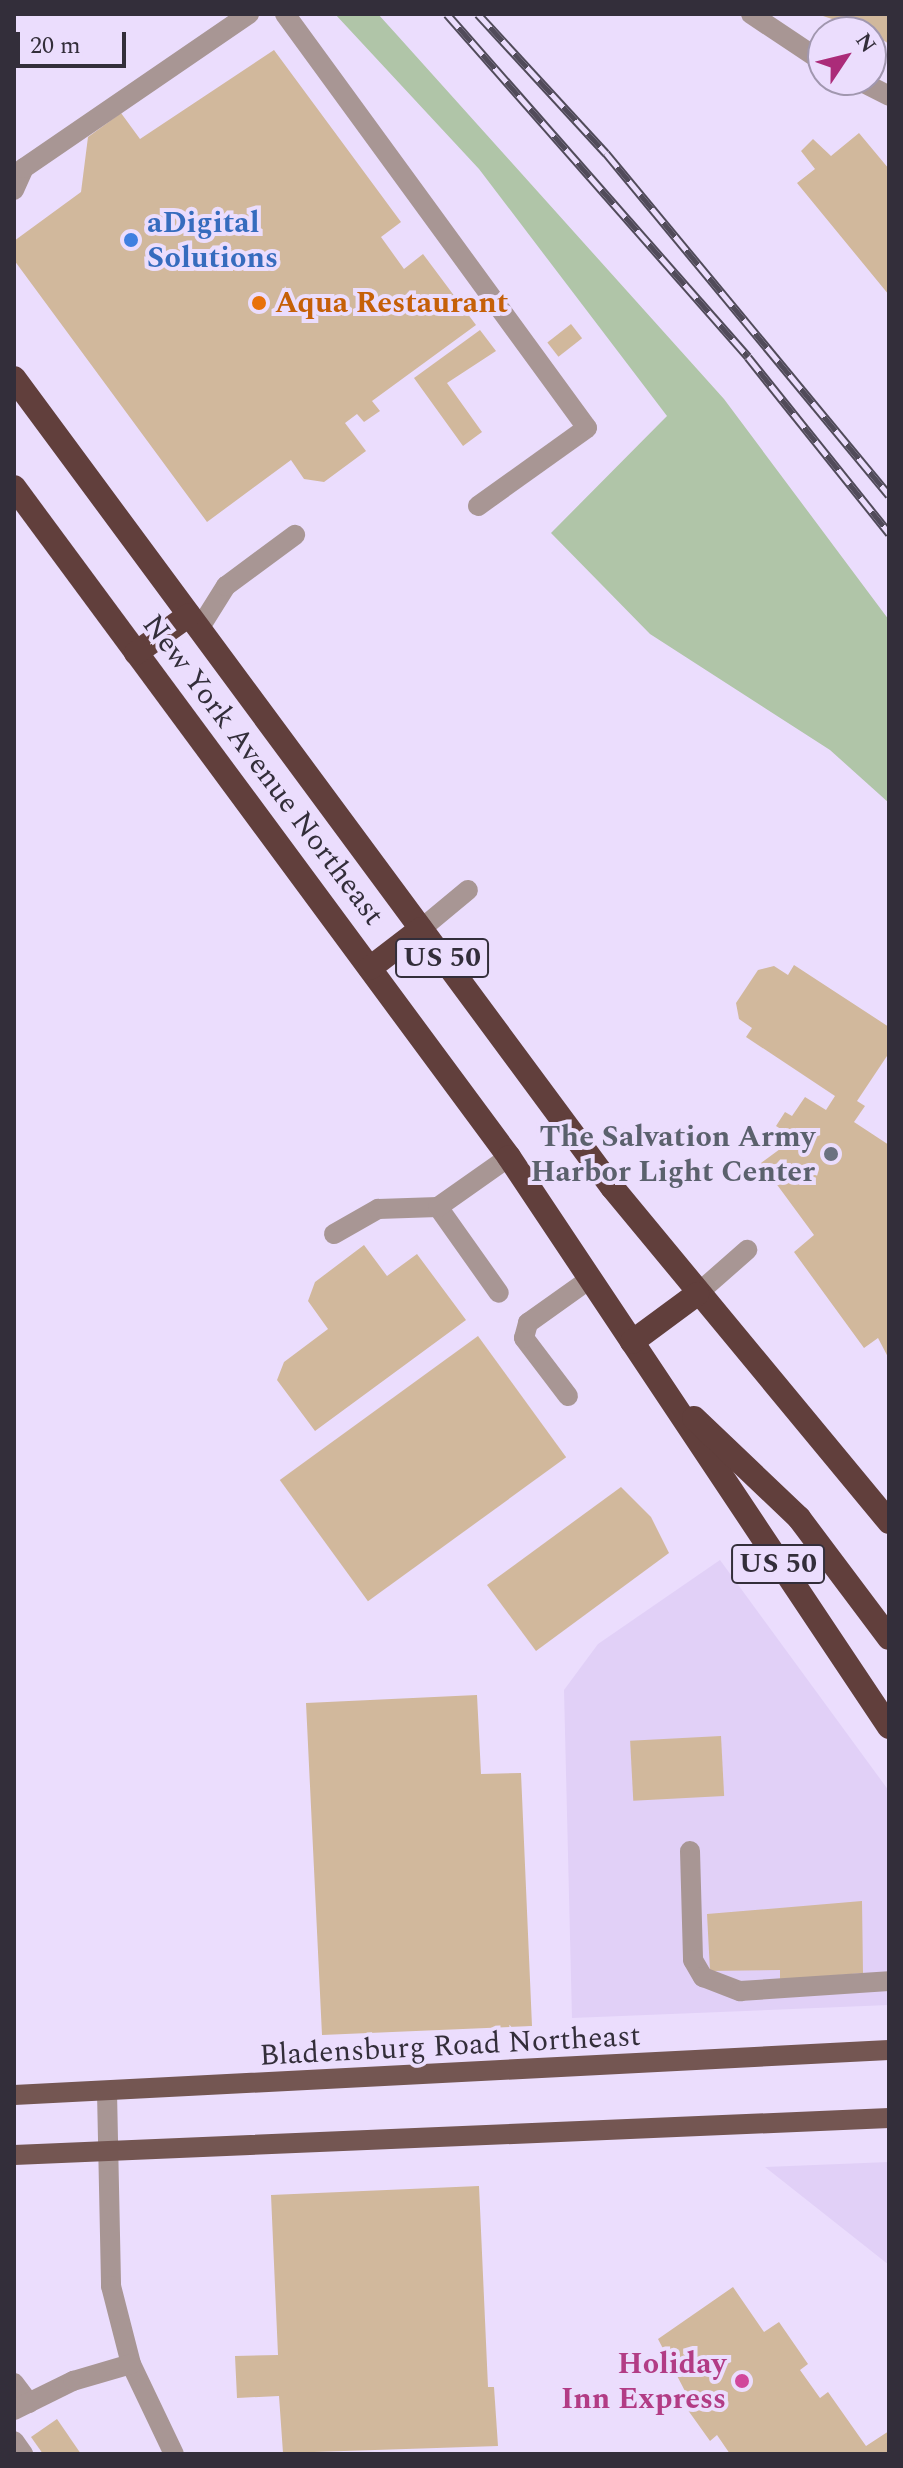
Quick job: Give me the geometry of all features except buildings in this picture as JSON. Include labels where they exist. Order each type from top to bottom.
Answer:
[{"type":"highway","name":"New York Avenue Northeast","points":[[14,378],[421,929],[697,1294],[889,1522]]},
{"type":"highway","name":"New York Avenue Northeast","points":[[14,487],[509,1157],[889,1727]]},
{"type":"highway","points":[[136,653],[194,622]]},
{"type":"highway","points":[[370,968],[421,929]]},
{"type":"highway","points":[[632,1342],[697,1294]]},
{"type":"highway","points":[[671,1398],[790,1508],[889,1638]]},
{"type":"main road","name":"Bladensburg Road Northeast","points":[[14,2095],[889,2050]]},
{"type":"main road","points":[[14,2155],[889,2118]]},
{"type":"street","points":[[14,190],[24,168],[249,14]]},
{"type":"street","points":[[285,14],[587,428],[478,506]]},
{"type":"street","points":[[751,14],[807,51]]},
{"type":"street","points":[[194,622],[226,586],[295,535]]},
{"type":"street","points":[[421,929],[468,890]]},
{"type":"street","points":[[334,1234],[378,1209],[438,1207],[509,1157]]},
{"type":"street","points":[[438,1207],[499,1293]]},
{"type":"street","points":[[697,1294],[747,1250]]},
{"type":"street","points":[[568,1396],[524,1338],[528,1323],[591,1278]]},
{"type":"street","points":[[690,1851],[693,1960],[703,1977],[740,1991],[889,1981]]},
{"type":"street","points":[[107,2092],[109,2273],[131,2364],[174,2454]]},
{"type":"street","points":[[14,2383],[21,2407],[131,2364]]},
{"type":"street","points":[[14,2441],[23,2454]]},
{"type":"shaded area","points":[[720,1560],[889,1791],[889,2005],[572,2018],[564,1690],[598,1644]]},
{"type":"shaded area","points":[[889,2162],[889,2265],[765,2167]]},
{"type":"green space","points":[[335,14],[378,14],[724,399],[889,620],[889,803],[830,750],[650,634],[551,533],[667,416],[479,169]]},
{"type":"railway","points":[[447,14],[748,357],[889,533]]},
{"type":"railway","points":[[478,14],[606,153],[889,495]]},
{"type":"place","name":"aDigital Solutions","points":[[131,240]]},
{"type":"place","name":"Aqua Restaurant","points":[[259,303]]},
{"type":"place","name":"The Salvation Army Harbor Light Center","points":[[831,1154]]},
{"type":"place","name":"Holiday Inn Express","points":[[742,2381]]}]
